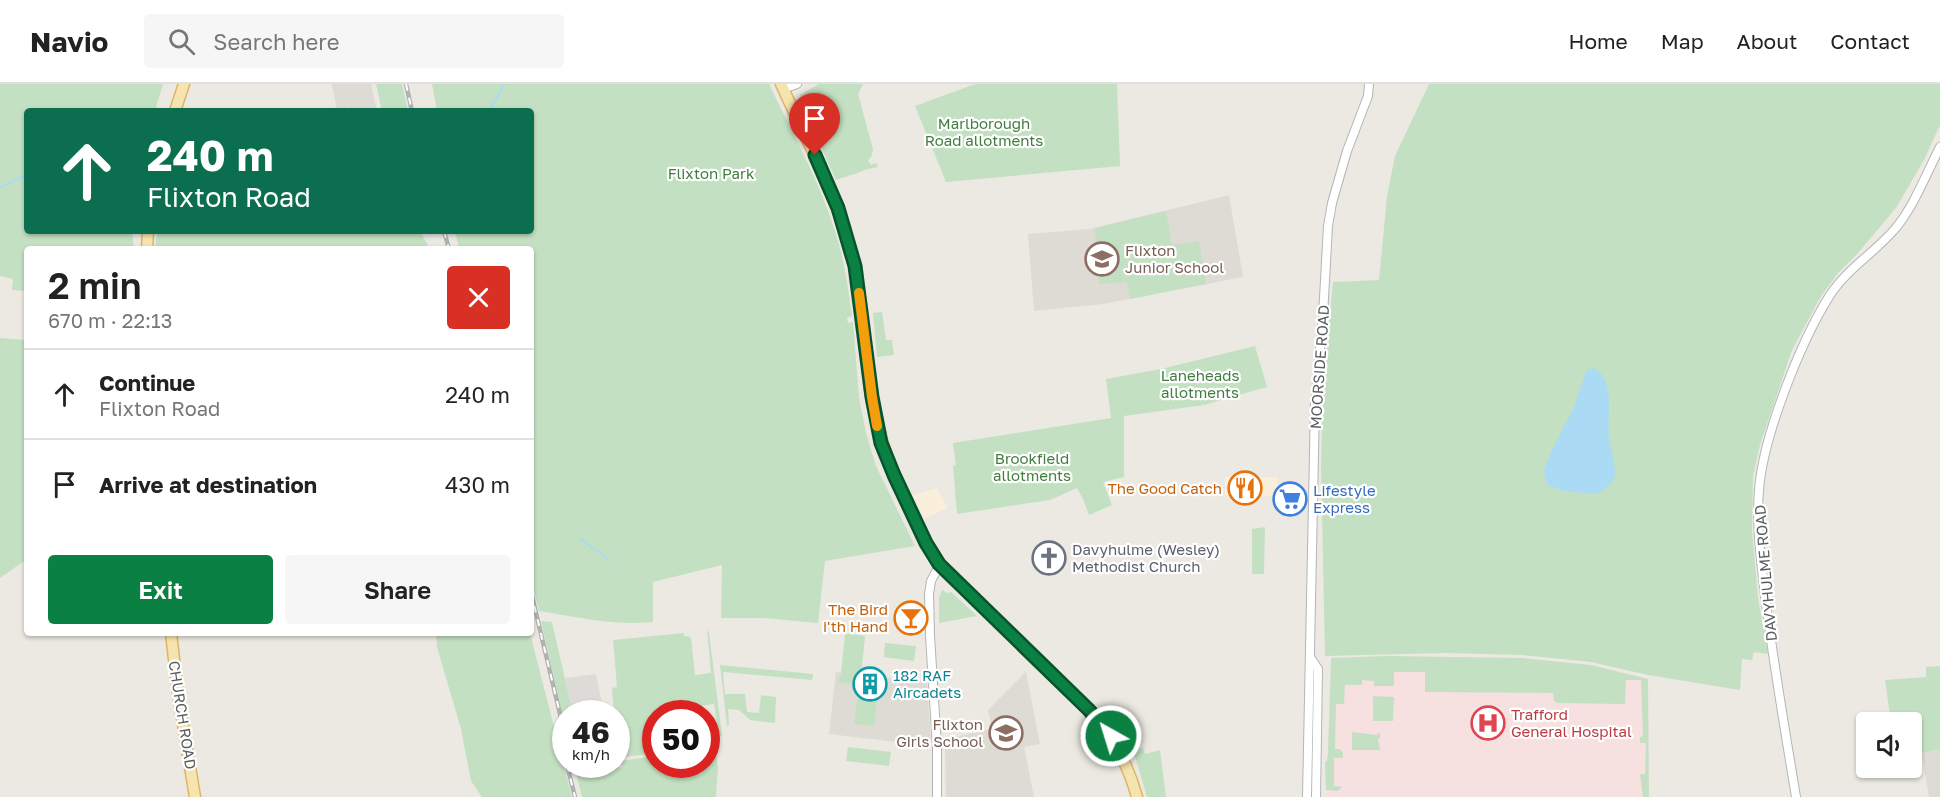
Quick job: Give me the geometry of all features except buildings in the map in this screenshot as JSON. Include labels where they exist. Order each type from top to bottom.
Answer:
[{"type":"main road","points":[[176,108],[184,84]]},
{"type":"main road","points":[[782,86],[831,191],[850,246],[881,443],[926,543],[939,564],[1089,710],[1111,736],[1127,767],[1137,797]]},
{"type":"main road","name":"CHURCH ROAD","points":[[171,636],[178,694],[195,797]]},
{"type":"street","points":[[782,86],[797,84]]},
{"type":"street","name":"MOORSIDE ROAD","points":[[1316,797],[1310,657],[1315,405],[1328,226],[1347,151],[1368,96],[1369,84]]},
{"type":"street","name":"DAVYHULME ROAD","points":[[1796,797],[1770,638],[1763,577],[1758,505],[1763,459],[1806,340],[1830,295],[1840,282],[1899,224],[1940,147]]},
{"type":"street","points":[[937,797],[937,747],[929,594],[939,564]]},
{"type":"street","name":"MOORSIDE ROAD","points":[[1307,797],[1313,721]]},
{"type":"shaded area","points":[[332,84],[371,84],[376,108],[336,108]]},
{"type":"shaded area","name":"Flixton Junior School","points":[[1229,195],[1243,277],[1103,304],[1034,311],[1028,234],[1090,229]]},
{"type":"shaded area","points":[[1225,477],[1277,477],[1277,496],[1225,495]]},
{"type":"shaded area","points":[[937,488],[947,508],[924,519],[913,495]]},
{"type":"shaded area","name":"Trafford General Hospital","points":[[1387,656],[1522,658],[1591,665],[1648,679],[1649,797],[1328,797],[1328,791],[1325,789],[1325,762],[1328,752],[1331,658]]},
{"type":"shaded area","points":[[836,672],[927,682],[931,746],[829,734]]},
{"type":"shaded area","name":"Flixton Girls School","points":[[1026,672],[1040,744],[1024,747],[1034,797],[946,797],[945,739],[992,729],[988,710]]},
{"type":"shaded area","points":[[596,674],[601,700],[570,700],[565,678]]},
{"type":"shaded area","points":[[1940,749],[1940,797],[1929,797],[1922,753]]},
{"type":"green space","points":[[0,84],[163,84],[156,108],[24,108],[24,234],[132,234],[134,246],[24,246],[24,291],[12,290],[13,279],[0,276]]},
{"type":"green space","points":[[376,84],[402,84],[407,108],[381,108]]},
{"type":"green space","name":"Flixton Park","points":[[432,84],[769,84],[829,212],[849,294],[852,316],[847,318],[848,323],[853,322],[859,397],[866,433],[876,466],[915,546],[825,561],[818,623],[763,618],[721,618],[722,565],[653,582],[653,622],[609,622],[539,611],[534,592],[534,246],[458,246],[456,234],[534,234],[534,108],[436,108]]},
{"type":"green space","points":[[819,84],[863,84],[858,94],[873,149],[868,161],[871,165],[876,163],[878,167],[836,180],[805,112],[800,95]]},
{"type":"green space","name":"Marlborough Road allotments","points":[[975,84],[1117,84],[1120,166],[946,182],[915,106]]},
{"type":"green space","points":[[1429,84],[1940,84],[1940,125],[1924,160],[1896,208],[1839,272],[1821,296],[1792,350],[1760,445],[1753,476],[1752,530],[1758,598],[1768,654],[1754,652],[1752,660],[1742,659],[1740,690],[1648,675],[1591,662],[1522,655],[1446,653],[1325,656],[1321,465],[1323,391],[1333,282],[1379,280],[1387,196],[1395,156]]},
{"type":"green space","points":[[1166,211],[1172,245],[1199,241],[1206,284],[1130,299],[1127,282],[1099,284],[1095,228]]},
{"type":"green space","points":[[157,234],[422,234],[428,246],[155,246]]},
{"type":"green space","points":[[882,312],[886,340],[892,340],[894,355],[877,357],[873,313]]},
{"type":"green space","points":[[0,338],[24,340],[24,561],[0,578]]},
{"type":"green space","name":"Brookfield allotments","points":[[1255,346],[1267,387],[1204,405],[1124,416],[1124,477],[1103,482],[1112,505],[1089,515],[1077,488],[1050,500],[957,514],[953,443],[1111,418],[1106,379],[1161,369]]},
{"type":"green space","points":[[1265,527],[1264,574],[1252,574],[1252,529]]},
{"type":"green space","points":[[942,590],[947,593],[951,592],[977,616],[939,623],[939,598]]},
{"type":"green space","points":[[541,621],[552,622],[570,700],[559,700]]},
{"type":"green space","points":[[707,630],[718,700],[642,700],[642,755],[630,756],[630,700],[613,700],[612,688],[617,687],[613,640],[684,633],[684,636],[691,638],[695,675],[711,673]]},
{"type":"green space","points":[[845,633],[865,636],[860,686],[837,682],[841,674]]},
{"type":"green space","points":[[436,636],[531,636],[552,719],[552,778],[567,778],[572,797],[482,797],[471,781],[461,729],[437,647]]},
{"type":"green space","points":[[885,643],[916,646],[914,661],[884,657]]},
{"type":"green space","points":[[1387,656],[1522,658],[1591,665],[1648,679],[1649,797],[1643,797],[1640,774],[1645,774],[1646,743],[1640,743],[1640,737],[1643,736],[1641,680],[1626,680],[1625,704],[1557,703],[1553,693],[1425,692],[1425,672],[1394,672],[1394,686],[1374,686],[1374,681],[1362,680],[1362,685],[1345,685],[1344,704],[1336,704],[1335,749],[1340,749],[1343,758],[1334,758],[1334,786],[1342,787],[1338,791],[1326,790],[1325,762],[1328,752],[1331,658]]},
{"type":"green space","points":[[720,665],[813,674],[812,680],[723,672],[725,694],[745,694],[747,712],[759,713],[761,695],[776,697],[775,723],[750,720],[739,710],[728,709],[729,725],[727,726]]},
{"type":"green space","points":[[1940,666],[1940,749],[1922,753],[1922,712],[1889,712],[1885,680],[1926,677],[1926,667]]},
{"type":"green space","points":[[859,690],[878,693],[874,726],[854,724]]},
{"type":"green space","points":[[1373,696],[1394,697],[1393,721],[1373,721]]},
{"type":"green space","points":[[1352,732],[1377,735],[1380,733],[1378,739],[1380,750],[1352,750]]},
{"type":"green space","points":[[848,747],[891,752],[889,766],[846,761]]},
{"type":"green space","points":[[1143,748],[1145,754],[1160,750],[1166,797],[1147,797],[1133,750]]},
{"type":"green space","points":[[642,758],[642,778],[717,778],[716,797],[582,797],[577,778],[630,778],[630,760]]},
{"type":"water","points":[[1593,368],[1605,380],[1608,389],[1609,436],[1615,476],[1610,485],[1598,493],[1565,491],[1547,484],[1544,470],[1574,407],[1586,371]]},
{"type":"waterway","points":[[491,108],[504,84]]},
{"type":"waterway","points":[[0,187],[24,176]]},
{"type":"waterway","points":[[581,539],[609,560]]},
{"type":"railway","points":[[406,84],[411,108]]},
{"type":"railway","points":[[445,234],[448,246]]},
{"type":"railway","points":[[534,605],[557,700]]},
{"type":"railway","points":[[570,778],[575,797]]},
{"type":"slow traffic","points":[[859,293],[877,426]]},
{"type":"place","name":"Flixton Junior School","points":[[1102,259]]},
{"type":"place","name":"The Good Catch","points":[[1245,488]]},
{"type":"place","name":"Lifestyle Express","points":[[1290,499]]},
{"type":"place","name":"Davyhulme (Wesley) Methodist Church","points":[[1049,558]]},
{"type":"place","name":"The Bird i'th Hand","points":[[911,618]]},
{"type":"place","name":"182 RAF Aircadets","points":[[870,684]]},
{"type":"place","name":"Trafford General Hospital","points":[[1488,723]]},
{"type":"place","name":"Flixton Girls School","points":[[1006,733]]},
{"type":"route","points":[[815,155],[838,208],[855,266],[872,397],[881,443],[930,552],[957,582],[1089,710],[1111,736]]},
{"type":"park label","name":"Laneheads allotments","points":[[1200,384]]}]
